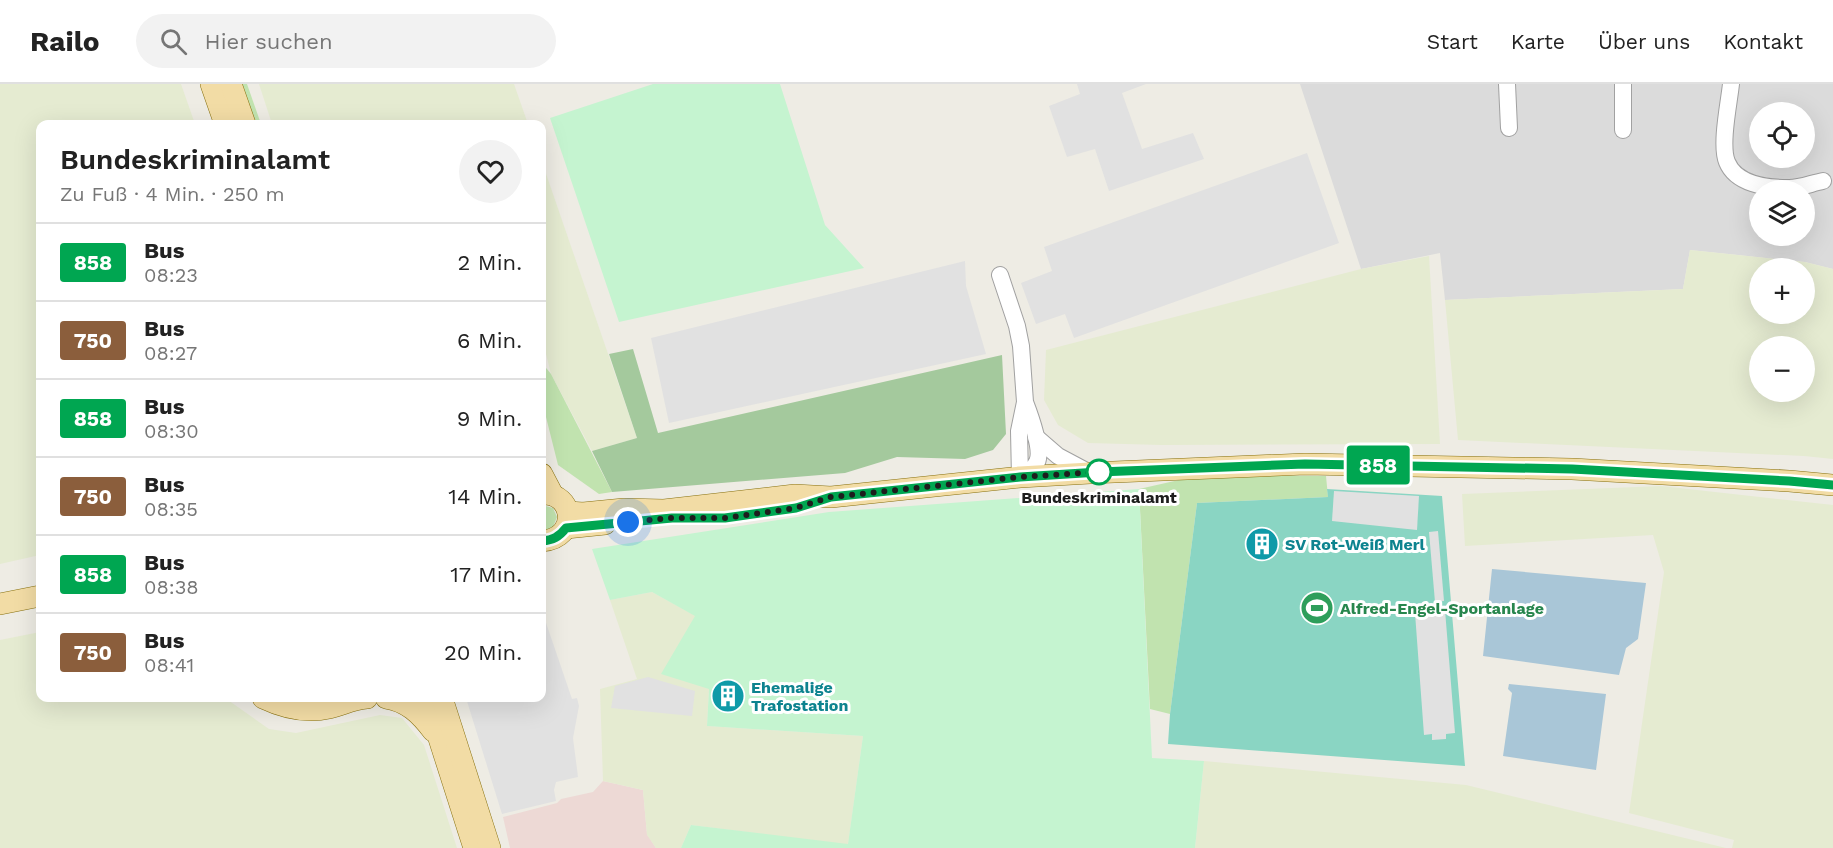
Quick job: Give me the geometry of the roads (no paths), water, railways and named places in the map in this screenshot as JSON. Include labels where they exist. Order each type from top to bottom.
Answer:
[{"type":"main road","points":[[211,84],[224,120]]},
{"type":"main road","points":[[231,84],[244,120]]},
{"type":"main road","points":[[567,520],[725,518],[796,508],[831,497],[1020,477],[1090,472],[1305,464],[1639,472],[1833,485]]},
{"type":"main road","points":[[546,541],[560,536],[567,520],[562,501],[547,495]]},
{"type":"main road","points":[[0,604],[36,597]]},
{"type":"main road","points":[[275,702],[288,707],[311,710],[327,709],[347,702]]},
{"type":"main road","points":[[402,702],[422,717],[440,739]]},
{"type":"main road","points":[[427,702],[474,848]]},
{"type":"main road","points":[[443,702],[490,848]]},
{"type":"street","points":[[1507,84],[1509,128]]},
{"type":"street","points":[[1623,84],[1623,130]]},
{"type":"street","points":[[1731,84],[1725,148],[1726,161],[1733,173],[1749,183],[1788,189],[1823,181]]},
{"type":"street","points":[[1000,275],[1019,336],[1025,402],[1036,437],[1037,462],[1033,468],[1020,477]]},
{"type":"street","points":[[1020,477],[1019,431],[1025,402]]},
{"type":"street","points":[[1036,437],[1058,456],[1090,472]]},
{"type":"place","name":"Bundeskriminalamt","points":[[1099,472]]},
{"type":"place","name":"SV Rot-Weiß Merl","points":[[1262,544]]},
{"type":"place","name":"Alfred-Engel-Sportanlage","points":[[1317,608]]},
{"type":"place","name":"Ehemalige Trafostation","points":[[728,696]]}]
